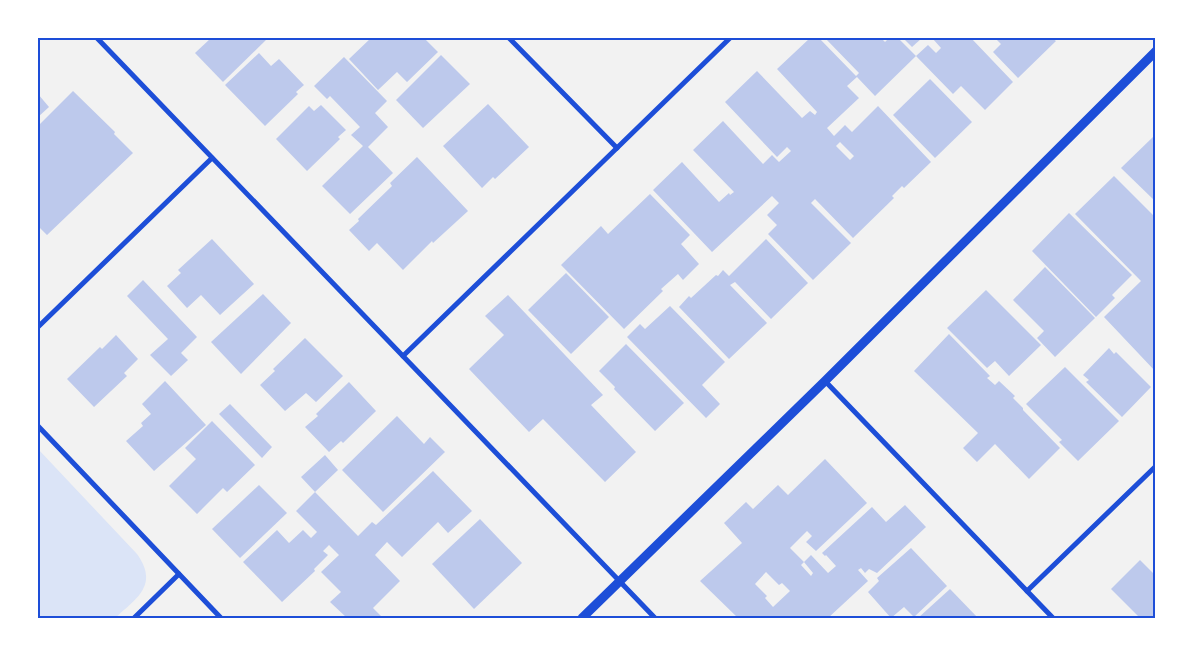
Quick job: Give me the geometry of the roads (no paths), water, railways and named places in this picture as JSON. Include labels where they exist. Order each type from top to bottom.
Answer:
[{"type":"street","points":[[97,38],[655,618]]},
{"type":"street","points":[[509,38],[617,148]]},
{"type":"street","points":[[403,356],[730,38]]},
{"type":"street","points":[[582,618],[825,381],[1156,51]]},
{"type":"street","points":[[38,327],[212,158]]},
{"type":"street","points":[[825,381],[1053,618]]},
{"type":"street","points":[[38,426],[221,618]]},
{"type":"street","points":[[1027,591],[1156,466]]},
{"type":"street","points":[[134,618],[179,574]]}]
